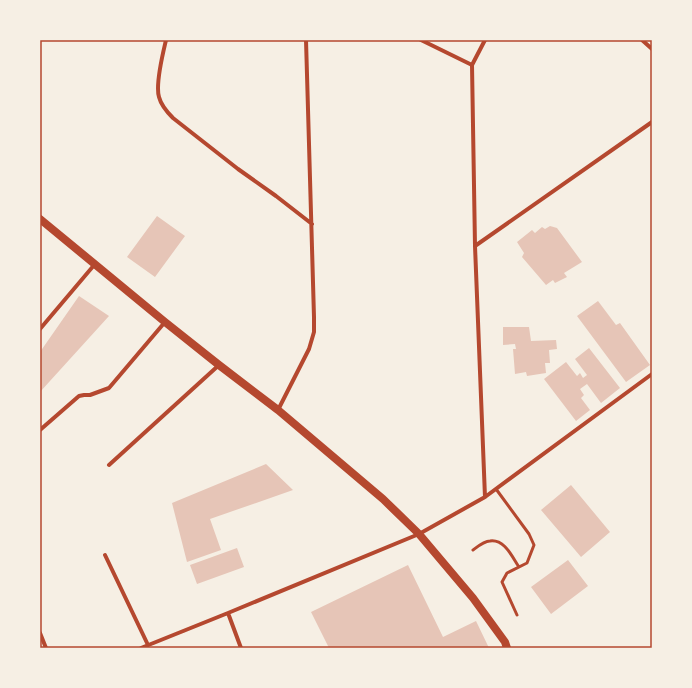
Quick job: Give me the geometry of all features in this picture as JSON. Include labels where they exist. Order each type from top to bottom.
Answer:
[{"type":"main road","points":[[40,219],[165,322],[278,410],[383,499],[419,534],[473,598],[508,648]]},
{"type":"street","points":[[166,40],[158,84],[159,97],[165,109],[173,118],[238,169],[312,224]]},
{"type":"street","points":[[278,410],[310,349],[314,332],[306,40]]},
{"type":"street","points":[[421,40],[472,65]]},
{"type":"street","points":[[485,40],[472,65],[474,246],[485,497]]},
{"type":"street","points":[[642,40],[652,49]]},
{"type":"street","points":[[474,246],[652,122]]},
{"type":"street","points":[[40,329],[95,264]]},
{"type":"street","points":[[40,430],[79,396],[90,395],[108,388],[165,322]]},
{"type":"street","points":[[108,465],[219,365]]},
{"type":"street","points":[[141,648],[419,534],[485,497],[652,374]]},
{"type":"street","points":[[105,555],[148,645]]},
{"type":"street","points":[[228,613],[241,648]]},
{"type":"street","points":[[40,633],[46,648]]},
{"type":"lane","points":[[496,489],[529,534],[534,545],[527,564],[507,573],[502,582],[517,615]]},
{"type":"lane","points":[[473,550],[489,541],[500,542],[507,549],[519,568]]},
{"type":"building","points":[[157,216],[185,236],[155,277],[127,257]]},
{"type":"building","points":[[550,226],[557,228],[582,262],[564,273],[567,277],[555,283],[553,280],[546,285],[522,257],[524,253],[517,242],[532,230],[535,233],[542,227],[545,229]]},
{"type":"building","points":[[79,296],[109,316],[40,392],[40,352]]},
{"type":"building","points":[[598,301],[616,325],[620,323],[650,365],[626,382],[577,316]]},
{"type":"building","points":[[503,327],[529,327],[531,341],[556,340],[557,349],[549,350],[550,363],[545,363],[546,373],[527,376],[526,372],[515,374],[513,349],[516,349],[515,344],[503,345]]},
{"type":"building","points":[[589,348],[620,388],[601,403],[587,384],[580,389],[584,395],[581,398],[590,410],[576,421],[544,379],[566,362],[577,376],[580,373],[583,378],[587,375],[575,359]]},
{"type":"building","points":[[266,464],[293,490],[210,519],[221,550],[187,562],[172,503]]},
{"type":"building","points":[[571,485],[610,532],[581,557],[541,510]]},
{"type":"building","points":[[237,548],[244,567],[197,584],[190,565]]},
{"type":"building","points":[[568,560],[588,586],[551,614],[531,587]]},
{"type":"building","points":[[408,565],[443,637],[476,621],[489,648],[329,648],[311,612]]}]
